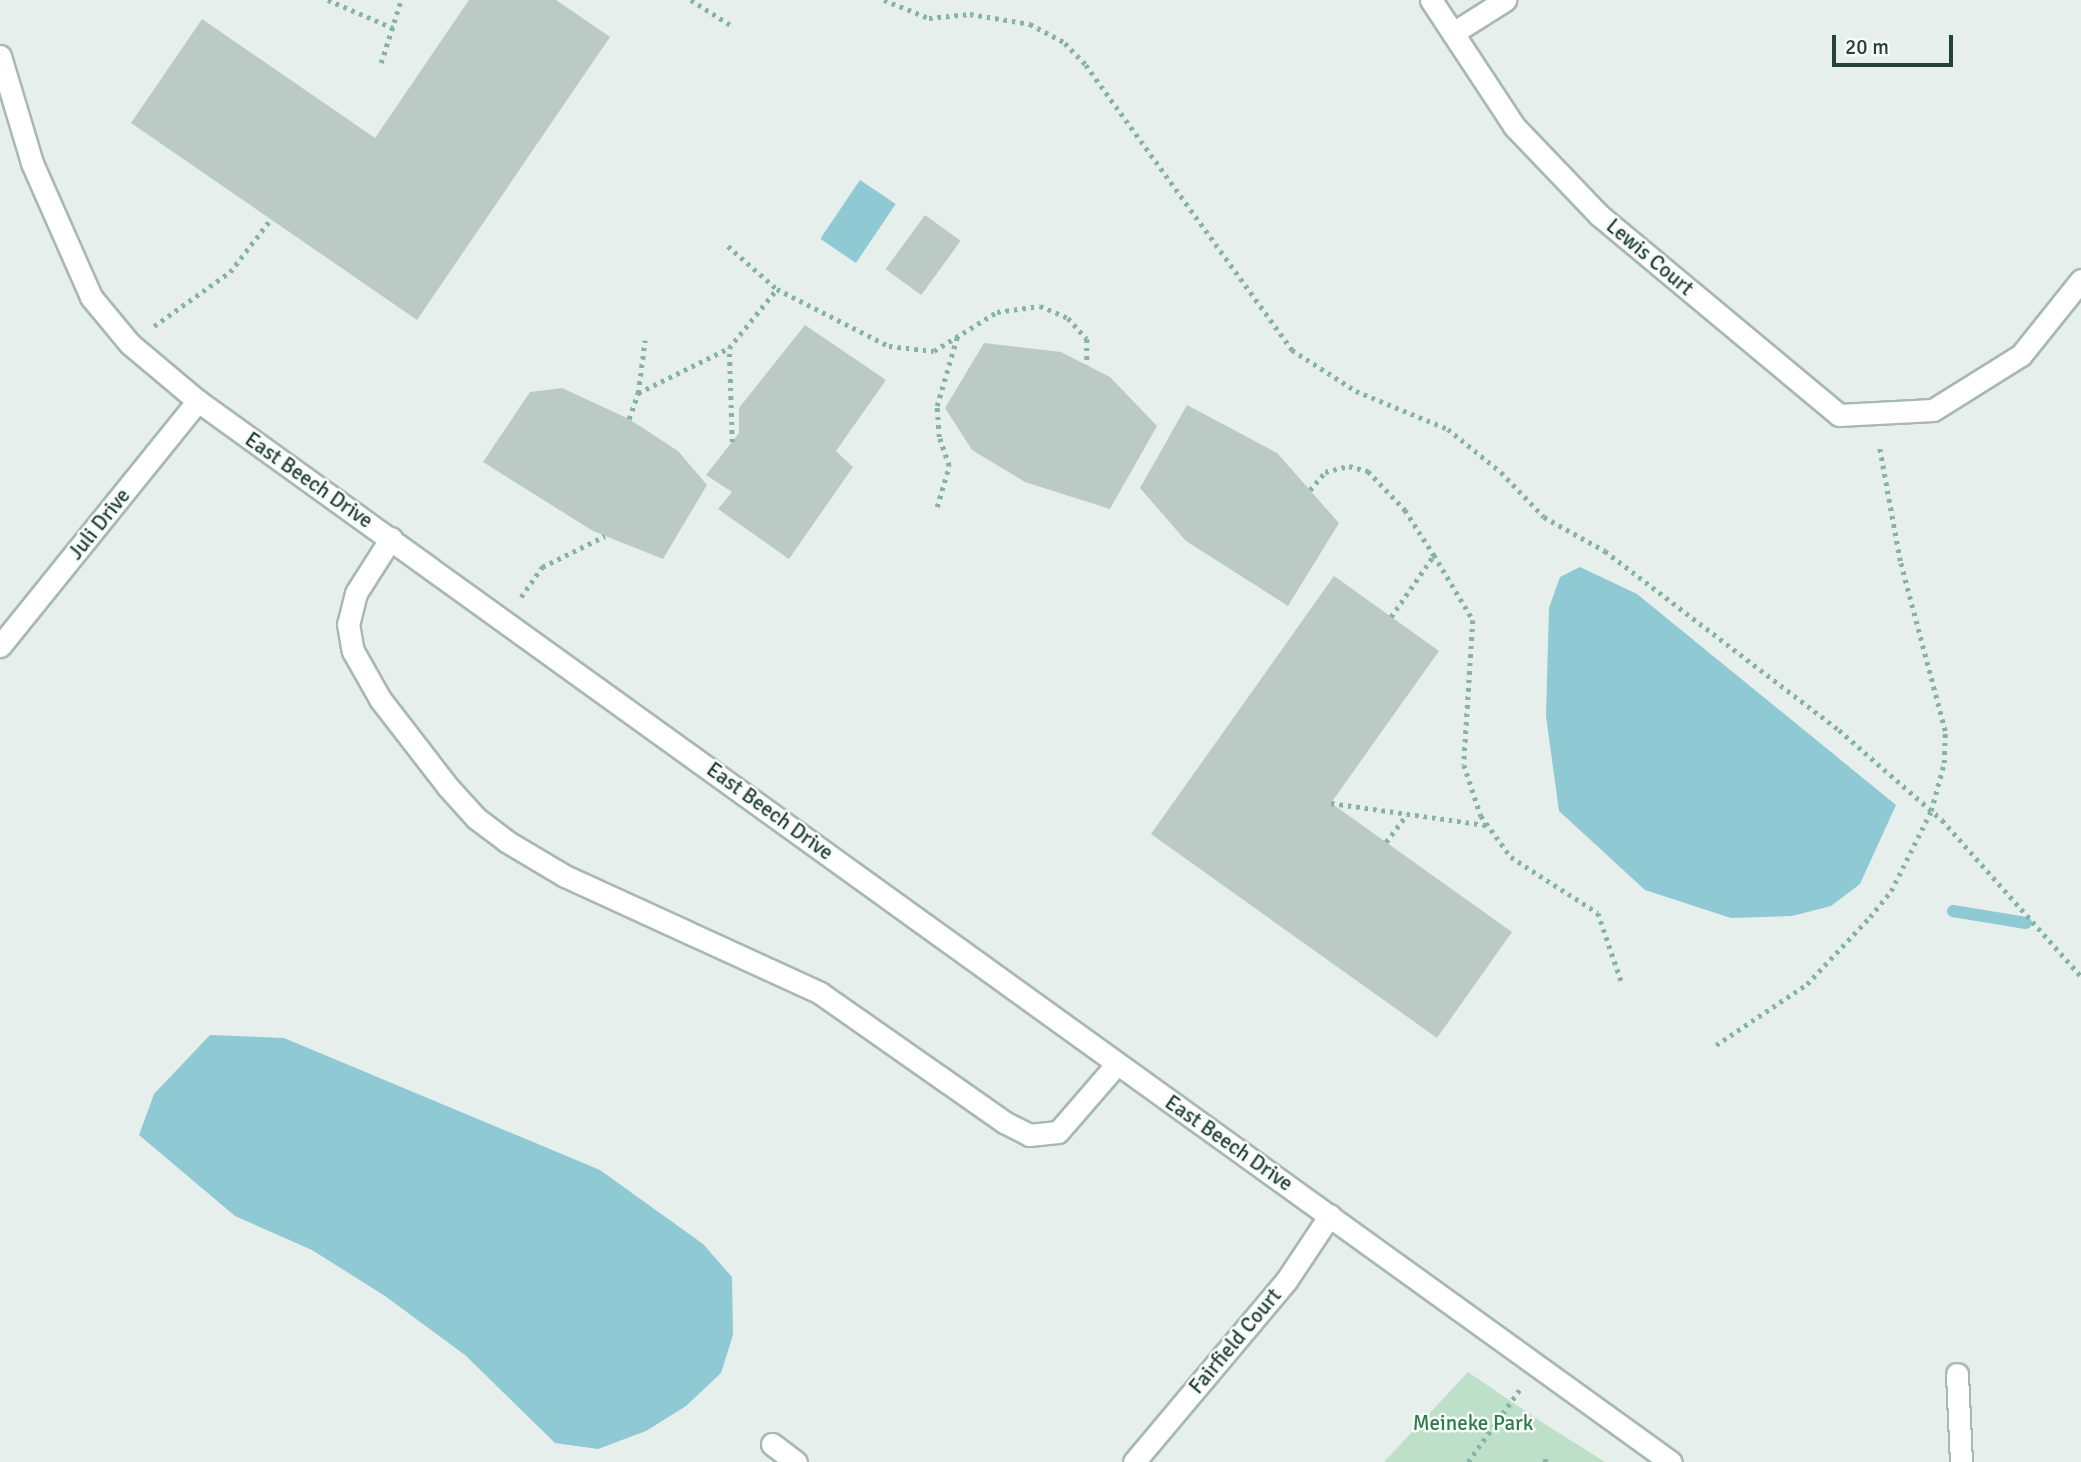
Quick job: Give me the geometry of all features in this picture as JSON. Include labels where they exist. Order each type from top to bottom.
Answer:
[{"type":"street","name":"Lewis Court","points":[[1431,0],[1514,126],[1599,215],[1839,415],[1933,410],[2021,355],[2081,280]]},
{"type":"street","points":[[1453,33],[1505,0]]},
{"type":"street","name":"East Beech Drive","points":[[0,56],[32,163],[91,298],[130,344],[198,401],[505,619],[1671,1462]]},
{"type":"street","name":"Juli Drive","points":[[0,646],[198,401]]},
{"type":"street","points":[[391,538],[356,593],[348,624],[353,651],[380,699],[447,787],[476,818],[506,841],[565,876],[820,993],[1004,1122],[1029,1135],[1059,1132],[1117,1064]]},
{"type":"street","name":"Fairfield Court","points":[[1134,1462],[1286,1281],[1330,1215]]},
{"type":"street","points":[[1957,1374],[1961,1462]]},
{"type":"street","points":[[772,1444],[796,1462]]},
{"type":"path","points":[[328,0],[393,28]]},
{"type":"path","points":[[381,63],[401,0]]},
{"type":"path","points":[[691,0],[732,26]]},
{"type":"path","points":[[884,0],[929,18],[970,14],[1030,24],[1065,43],[1086,65],[1292,350],[1356,391],[1448,429],[1502,472],[1544,517],[1605,551],[1839,730],[1931,811],[2081,976]]},
{"type":"path","points":[[130,344],[230,272],[271,219]]},
{"type":"path","points":[[728,246],[777,289],[889,346],[934,351],[997,312],[1040,306],[1068,318],[1087,339],[1087,365]]},
{"type":"path","points":[[638,393],[729,348],[777,289]]},
{"type":"path","points":[[937,507],[949,466],[939,437],[937,406],[957,337]]},
{"type":"path","points":[[629,419],[638,393],[645,340]]},
{"type":"path","points":[[729,348],[732,442]]},
{"type":"path","points":[[1716,1045],[1807,984],[1870,917],[1891,891],[1931,811],[1944,763],[1945,731],[1900,561],[1879,445]]},
{"type":"path","points":[[1310,491],[1325,472],[1349,466],[1368,471],[1405,510],[1426,542],[1473,620],[1464,765],[1487,825],[1511,857],[1598,914],[1622,983]]},
{"type":"path","points":[[505,619],[542,567],[605,536]]},
{"type":"path","points":[[1391,617],[1434,555]]},
{"type":"path","points":[[1331,803],[1487,825]]},
{"type":"path","points":[[1386,842],[1408,814]]},
{"type":"path","points":[[1468,1462],[1538,1366]]},
{"type":"path","points":[[1545,1462],[1546,1454]]},
{"type":"green space","name":"Meineke Park","points":[[1468,1372],[1540,1421],[1605,1462],[1384,1462]]},
{"type":"water","points":[[860,180],[896,204],[856,263],[820,239]]},
{"type":"water","points":[[1580,567],[1637,594],[1896,805],[1860,884],[1831,906],[1792,916],[1731,918],[1645,890],[1559,811],[1546,716],[1549,608],[1560,577]]},
{"type":"water","points":[[210,1035],[284,1038],[600,1170],[703,1244],[732,1277],[733,1335],[721,1373],[686,1406],[646,1431],[598,1449],[555,1443],[465,1355],[385,1296],[312,1250],[235,1216],[139,1135],[154,1094]]},
{"type":"building","points":[[469,0],[556,0],[610,37],[417,320],[131,123],[202,19],[375,138]]},
{"type":"building","points":[[925,215],[961,241],[921,295],[886,269]]},
{"type":"building","points":[[805,325],[886,380],[836,451],[853,467],[789,559],[718,509],[732,492],[706,475],[739,433],[739,408]]},
{"type":"building","points":[[984,343],[1061,352],[1110,377],[1157,426],[1110,509],[1025,482],[972,450],[945,408]]},
{"type":"building","points":[[562,388],[629,419],[678,451],[707,485],[663,559],[593,531],[483,462],[530,392]]},
{"type":"building","points":[[1187,405],[1277,453],[1339,523],[1288,606],[1186,541],[1140,488]]},
{"type":"building","points":[[1334,576],[1439,651],[1331,803],[1512,932],[1437,1038],[1151,834]]},
{"type":"waterway","points":[[1953,911],[2026,923]]}]
